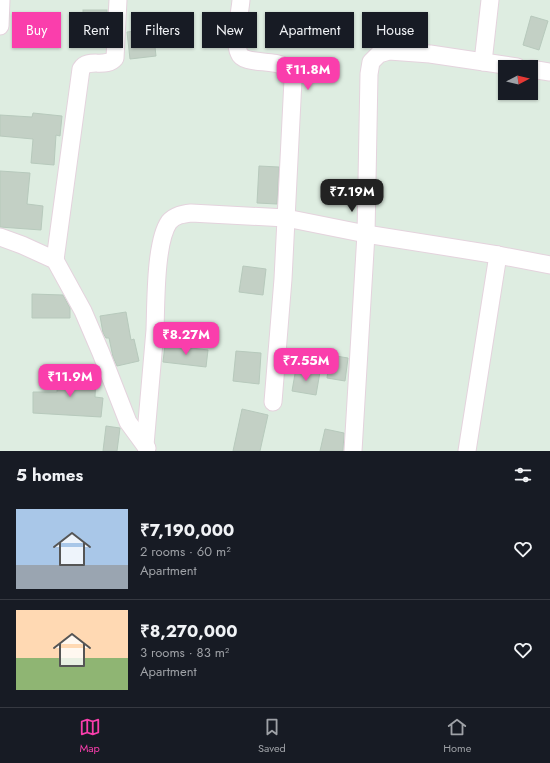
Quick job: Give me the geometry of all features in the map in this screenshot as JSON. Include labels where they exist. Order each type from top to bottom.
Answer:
[{"type":"street","points":[[0,26],[1,0]]},
{"type":"street","points":[[118,0],[114,58],[112,62],[83,65],[81,69],[55,260],[83,311],[128,422],[147,448]]},
{"type":"street","points":[[241,0],[237,44],[240,56],[246,60],[269,62],[285,66],[290,72],[293,80],[286,218],[273,402]]},
{"type":"street","points":[[483,62],[490,0]]},
{"type":"street","points":[[353,451],[366,234],[369,74],[371,62],[379,54],[389,51],[430,54],[498,64]]},
{"type":"street","points":[[538,70],[550,72]]},
{"type":"street","points":[[147,448],[159,259],[164,232],[176,216],[191,213],[286,218],[366,234],[550,264]]},
{"type":"street","points":[[0,237],[55,260]]},
{"type":"street","points":[[467,451],[498,255]]},
{"type":"building","points":[[83,10],[107,10],[107,12],[83,12]]},
{"type":"building","points":[[531,16],[548,21],[539,50],[523,45]]},
{"type":"building","points":[[127,32],[131,32],[131,48],[155,48],[156,56],[130,59]]},
{"type":"building","points":[[33,113],[62,116],[60,136],[56,135],[54,165],[31,163],[33,139],[0,136],[0,115],[32,117]]},
{"type":"building","points":[[259,166],[279,167],[277,204],[257,203]]},
{"type":"building","points":[[0,171],[30,173],[27,204],[43,206],[41,230],[0,227]]},
{"type":"building","points":[[243,266],[266,269],[263,295],[239,292]]},
{"type":"building","points":[[32,294],[63,295],[70,308],[70,318],[32,318]]},
{"type":"building","points":[[126,312],[131,340],[134,339],[139,361],[117,366],[113,357],[109,338],[106,338],[103,333],[100,316]]},
{"type":"building","points":[[165,345],[208,350],[206,367],[163,362]]},
{"type":"building","points":[[236,351],[261,353],[259,384],[233,381]]},
{"type":"building","points":[[330,355],[348,358],[345,381],[327,378]]},
{"type":"building","points":[[296,368],[320,372],[316,395],[292,391]]},
{"type":"building","points":[[58,374],[96,376],[95,397],[103,398],[101,417],[33,413],[33,392],[57,392]]},
{"type":"building","points":[[242,409],[268,415],[260,451],[233,451]]},
{"type":"building","points":[[106,426],[120,428],[117,451],[103,451]]},
{"type":"building","points":[[325,429],[344,433],[343,451],[320,451]]}]
